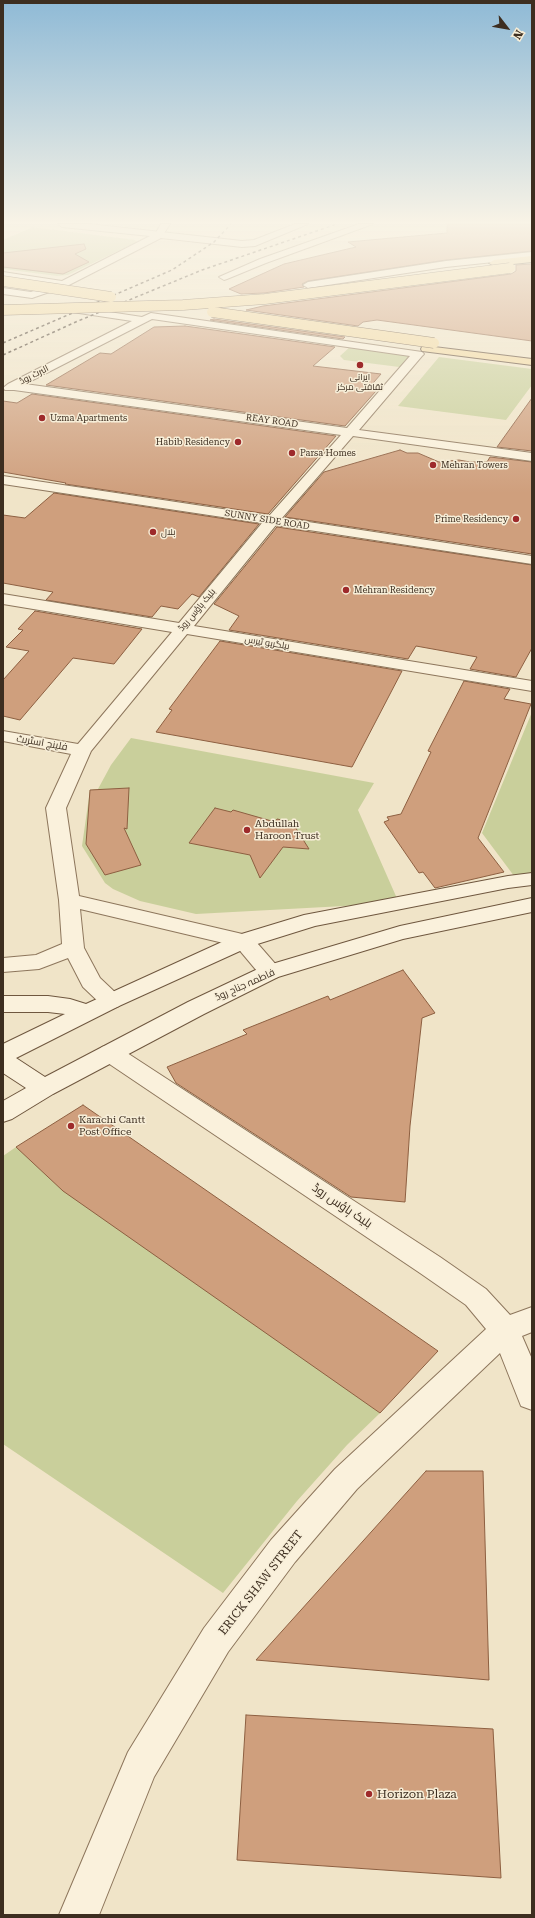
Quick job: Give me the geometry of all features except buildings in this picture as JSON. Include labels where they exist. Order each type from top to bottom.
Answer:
[{"type":"main road","points":[[189,314],[532,362]]},
{"type":"main road","points":[[211,314],[431,348],[532,356]]},
{"type":"main road","points":[[431,348],[532,351]]},
{"type":"street","points":[[113,314],[431,348]]},
{"type":"street","name":"البرٹ روڈ","points":[[8,389],[147,318]]},
{"type":"street","name":"بلیک ہاؤس روڈ","points":[[111,1001],[91,982],[73,948],[69,900],[56,808],[82,750],[272,521],[352,432],[431,348]]},
{"type":"street","name":"REAY ROAD","points":[[8,389],[532,456]]},
{"type":"street","name":"SUNNY SIDE ROAD","points":[[3,480],[532,560]]},
{"type":"street","name":"بیلگریو ٹیرس","points":[[3,599],[532,686]]},
{"type":"street","name":"فلینچ اسٹریٹ","points":[[3,736],[82,750]]},
{"type":"street","points":[[3,1054],[111,1001],[243,941],[312,920],[508,882],[532,879]]},
{"type":"street","points":[[69,900],[243,941],[270,972]]},
{"type":"street","name":"فاطمہ جناح روڈ","points":[[4,1111],[44,1088],[196,1008],[270,972],[400,933],[532,905]]},
{"type":"street","points":[[11,965],[39,962],[73,948]]},
{"type":"street","points":[[3,1004],[48,1004],[70,1007],[89,1013]]},
{"type":"street","name":"بلیک ہاؤس روڈ","points":[[110,1053],[519,1325],[532,1397]]},
{"type":"street","points":[[3,1061],[44,1088]]},
{"type":"street","name":"ERICK SHAW STREET","points":[[79,1915],[141,1765],[216,1640],[284,1551],[346,1479],[519,1325]]},
{"type":"green space","points":[[352,345],[419,354],[407,368],[344,360],[340,356]]},
{"type":"green space","points":[[439,357],[532,369],[532,385],[506,420],[398,406]]},
{"type":"green space","points":[[532,712],[532,879],[517,880],[482,833]]},
{"type":"green space","points":[[131,738],[374,783],[358,810],[399,903],[196,914],[140,901],[113,889],[105,883],[82,846],[90,790],[98,789],[111,765]]},
{"type":"green space","points":[[16,1147],[380,1413],[347,1445],[297,1501],[223,1593],[3,1444],[3,1156]]},
{"type":"railway","points":[[3,343],[71,314]]},
{"type":"railway","points":[[3,355],[96,314]]},
{"type":"place","name":"ایرانی ثقافتی مرکز","points":[[360,365]]},
{"type":"place","name":"Uzma Apartments","points":[[42,418]]},
{"type":"place","name":"Habib Residency","points":[[238,442]]},
{"type":"place","name":"Parsa Homes","points":[[292,453]]},
{"type":"place","name":"Mehran Towers","points":[[433,465]]},
{"type":"place","name":"Prime Residency","points":[[516,519]]},
{"type":"place","name":"بلال","points":[[153,532]]},
{"type":"place","name":"Mehran Residency","points":[[346,590]]},
{"type":"place","name":"Abdullah Haroon Trust","points":[[247,830]]},
{"type":"place","name":"Karachi Cantt Post Office","points":[[71,1126]]},
{"type":"place","name":"Horizon Plaza","points":[[369,1794]]}]
